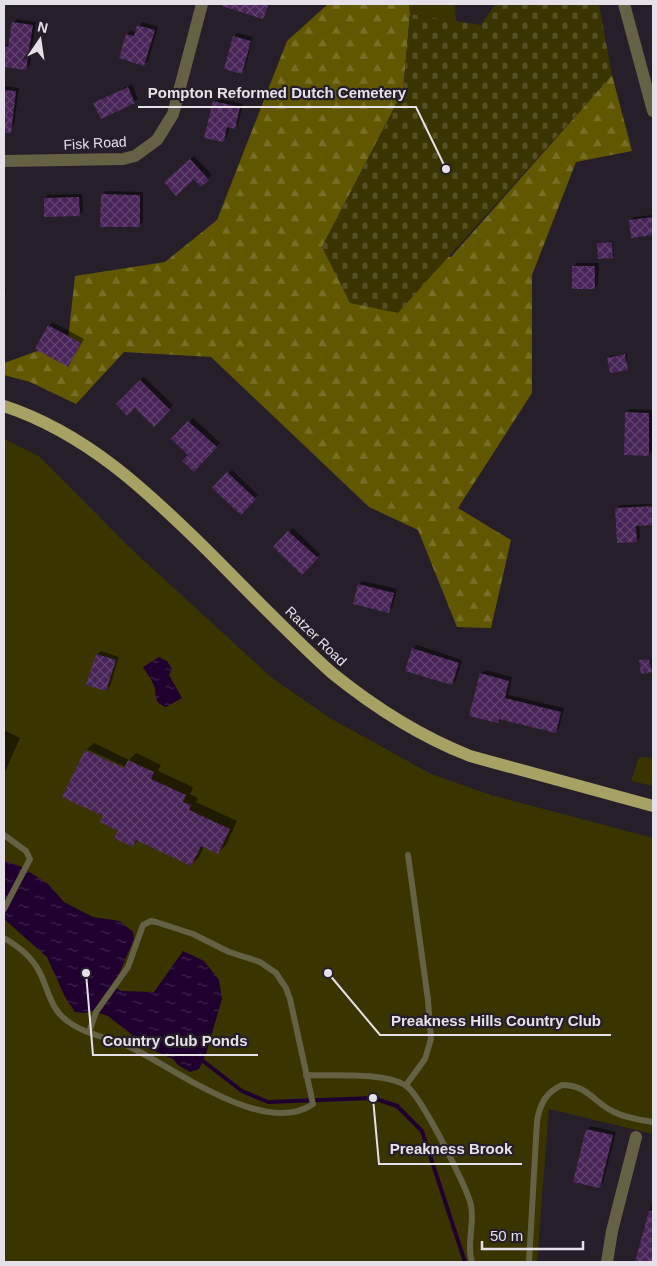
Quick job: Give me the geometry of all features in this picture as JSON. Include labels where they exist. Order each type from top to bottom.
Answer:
[{"type":"main road","name":"Ratzer Road","points":[[4,406],[70,436],[118,469],[175,519],[332,673],[356,693],[403,724],[444,746],[470,756],[653,806]]},
{"type":"street","name":"Fisk Road","points":[[4,161],[123,159],[147,150],[166,128],[172,114],[202,4]]},
{"type":"street","points":[[624,4],[653,111]]},
{"type":"street","points":[[607,1262],[612,1230],[636,1138]]},
{"type":"lane","points":[[4,835],[29,855],[30,859],[4,909]]},
{"type":"lane","points":[[406,1085],[426,1059],[431,1034],[408,855]]},
{"type":"lane","points":[[4,938],[20,948],[33,961],[54,1007],[59,1014],[76,1026],[89,1032],[136,1050],[181,1077],[213,1093],[256,1108],[285,1114],[304,1110],[313,1104],[286,988],[276,973],[260,962],[229,952],[193,934],[151,921],[143,925],[128,967],[96,1012],[89,1032]]},
{"type":"lane","points":[[306,1075],[375,1078],[406,1085],[434,1125],[467,1190],[472,1211],[470,1249],[472,1262]]},
{"type":"lane","points":[[529,1262],[537,1121],[539,1110],[548,1094],[562,1085],[580,1087],[613,1111],[627,1117],[653,1122]]},
{"type":"green space","points":[[328,4],[409,4],[410,14],[403,91],[322,247],[451,257],[612,75],[632,151],[576,162],[532,275],[532,393],[458,508],[511,540],[491,628],[457,627],[418,530],[369,507],[211,357],[124,352],[76,404],[30,382],[4,375],[4,363],[68,340],[75,276],[165,262],[217,220],[287,41]]},
{"type":"green space","points":[[409,4],[455,4],[456,22],[410,14]]},
{"type":"green space","points":[[495,4],[599,4],[612,75],[398,313],[350,303],[322,247],[403,92],[410,14],[481,25]]},
{"type":"green space","points":[[4,439],[39,456],[128,546],[272,678],[330,718],[431,774],[491,795],[653,838],[653,1134],[549,1109],[537,1262],[4,1262]]},
{"type":"green space","points":[[639,757],[653,758],[653,786],[631,781]]},
{"type":"water","points":[[159,657],[167,661],[172,669],[169,675],[182,698],[166,707],[157,700],[152,681],[143,667]]},
{"type":"water","points":[[4,861],[22,867],[48,884],[64,902],[93,917],[120,921],[133,932],[134,939],[114,986],[121,991],[154,992],[183,951],[204,961],[219,980],[222,999],[206,1054],[199,1069],[190,1072],[178,1065],[173,1059],[150,1049],[108,1016],[93,1011],[75,1012],[65,997],[47,957],[4,919]]},
{"type":"building","points":[[222,4],[269,4],[263,19],[222,6]]},
{"type":"building","points":[[12,22],[33,25],[26,70],[4,67],[4,46],[8,47]]},
{"type":"building","points":[[137,25],[155,30],[144,66],[119,58],[126,34],[134,36]]},
{"type":"building","points":[[233,36],[251,41],[242,74],[224,69]]},
{"type":"building","points":[[128,87],[135,103],[101,119],[93,103]]},
{"type":"building","points":[[4,90],[16,91],[11,133],[4,132]]},
{"type":"building","points":[[213,101],[240,107],[235,129],[227,127],[224,142],[204,138]]},
{"type":"building","points":[[190,159],[209,180],[201,187],[194,179],[176,196],[164,182]]},
{"type":"building","points":[[101,194],[140,195],[140,227],[100,227]]},
{"type":"building","points":[[79,197],[80,216],[44,217],[44,198]]},
{"type":"building","points":[[653,217],[653,235],[631,238],[629,220]]},
{"type":"building","points":[[612,242],[613,258],[598,259],[597,243]]},
{"type":"building","points":[[572,266],[595,266],[595,289],[572,289]]},
{"type":"building","points":[[48,325],[81,343],[68,367],[35,349]]},
{"type":"building","points":[[625,354],[628,370],[610,373],[607,358]]},
{"type":"building","points":[[140,380],[170,410],[154,427],[135,408],[127,416],[116,404]]},
{"type":"building","points":[[625,412],[649,413],[649,456],[624,455]]},
{"type":"building","points":[[188,421],[217,447],[194,472],[182,461],[188,455],[171,439]]},
{"type":"building","points":[[227,472],[256,499],[241,515],[212,488]]},
{"type":"building","points":[[653,506],[653,525],[636,526],[637,542],[617,543],[615,508]]},
{"type":"building","points":[[288,531],[318,558],[302,575],[273,547]]},
{"type":"building","points":[[358,584],[394,593],[389,613],[353,604]]},
{"type":"building","points":[[412,648],[459,663],[452,685],[405,671]]},
{"type":"building","points":[[96,654],[116,660],[106,691],[86,685]]},
{"type":"building","points":[[649,659],[652,672],[641,674],[639,660]]},
{"type":"building","points":[[480,673],[509,681],[505,698],[561,712],[556,733],[499,719],[498,723],[469,716]]},
{"type":"building","points":[[85,750],[124,768],[128,760],[154,772],[151,779],[186,795],[183,802],[191,805],[189,810],[230,829],[218,854],[201,846],[191,866],[136,840],[133,847],[114,838],[118,831],[100,822],[103,816],[62,797]]},
{"type":"building","points":[[586,1129],[613,1135],[600,1188],[573,1182]]},
{"type":"building","points":[[649,1211],[653,1211],[653,1262],[635,1262]]},
{"type":"waterway","points":[[203,1061],[242,1091],[268,1102],[373,1098],[397,1106],[422,1131],[465,1262]]},
{"type":"place","name":"Pompton Reformed Dutch Cemetery","points":[[446,169]]},
{"type":"place","name":"Country Club Ponds","points":[[86,973]]},
{"type":"place","name":"Preakness Hills Country Club","points":[[328,973]]},
{"type":"place","name":"Preakness Brook","points":[[373,1098]]}]
